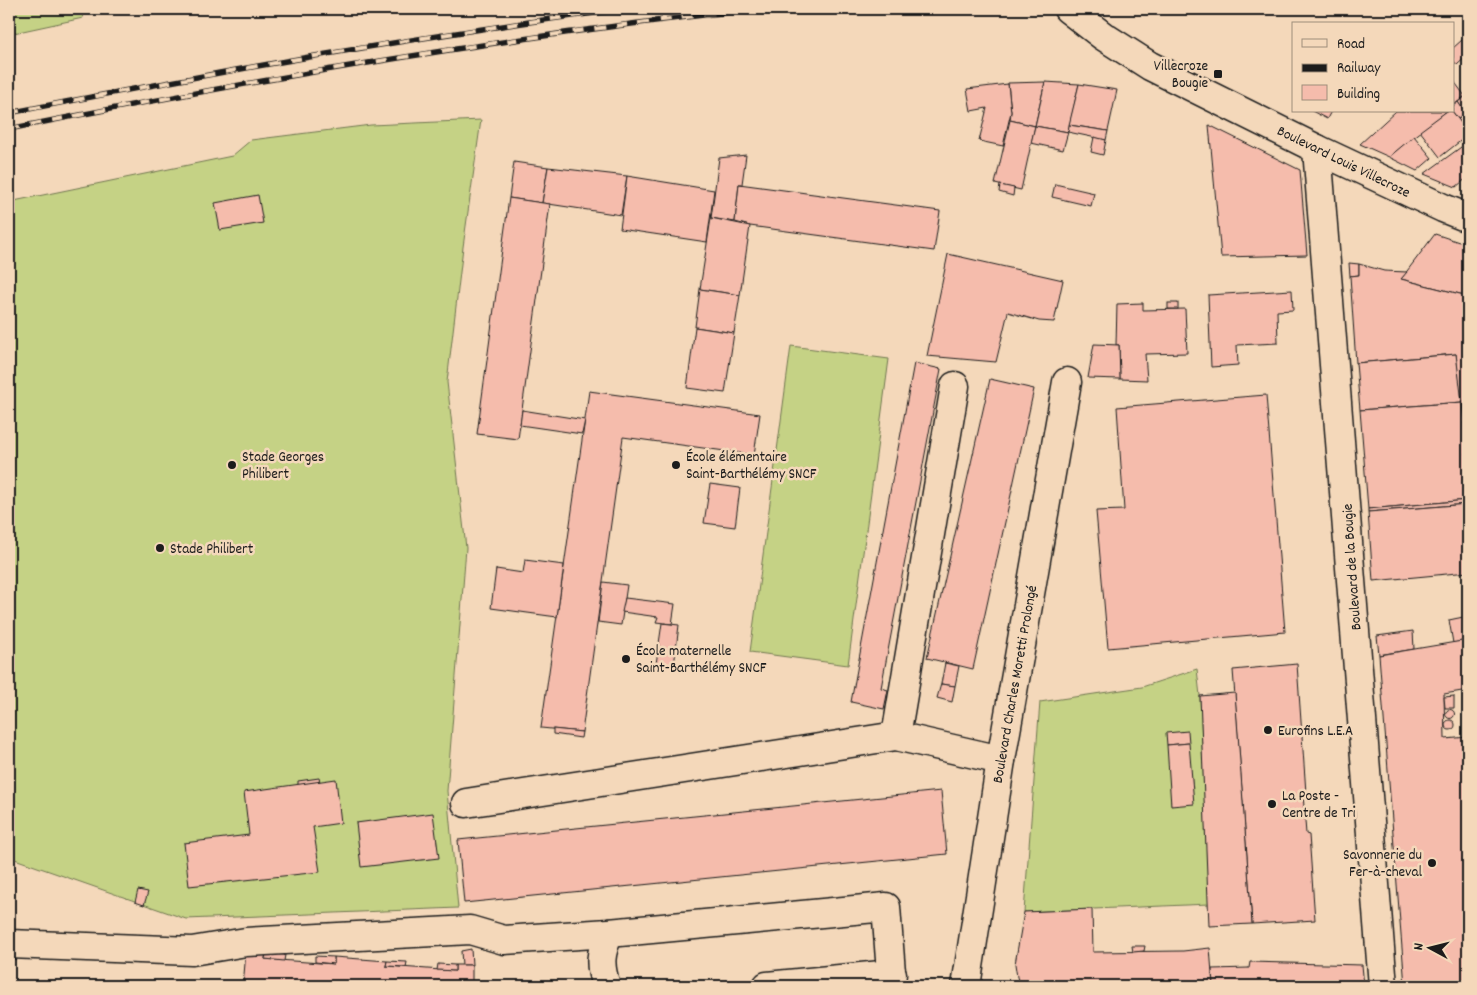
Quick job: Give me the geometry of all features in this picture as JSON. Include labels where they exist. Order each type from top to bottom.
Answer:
[{"type":"street","name":"Boulevard Louis Villecroze","points":[[1068,9],[1103,36],[1150,66],[1318,149],[1468,218]]},
{"type":"street","name":"Boulevard de la Bougie","points":[[1318,149],[1384,986]]},
{"type":"street","name":"Boulevard Charles Moretti Prolongé","points":[[966,986],[1001,760],[1067,382]]},
{"type":"street","points":[[896,736],[955,386]]},
{"type":"street","points":[[466,802],[896,736],[1001,760]]},
{"type":"street","points":[[9,944],[192,951],[246,942],[470,930],[504,940],[609,933],[886,907],[892,980],[767,986]]},
{"type":"street","points":[[606,986],[602,973],[601,952],[609,933]]},
{"type":"green space","points":[[9,9],[81,9],[83,18],[9,34]]},
{"type":"green space","name":"Stade Georges Philibert","points":[[481,120],[463,247],[447,382],[466,548],[447,791],[458,908],[186,919],[9,857],[9,202],[232,156],[251,140],[371,125]]},
{"type":"green space","points":[[791,346],[889,359],[848,665],[750,652]]},
{"type":"green space","points":[[1197,669],[1200,696],[1209,904],[1024,912],[1040,702],[1142,687]]},
{"type":"building","points":[[1462,40],[1468,49],[1468,55],[1457,65],[1454,61],[1454,47]]},
{"type":"building","points":[[1454,81],[1465,96],[1454,104]]},
{"type":"building","points":[[1045,82],[1035,126],[1010,120],[1008,83]]},
{"type":"building","points":[[1045,82],[1079,84],[1068,132],[1035,126]]},
{"type":"building","points":[[1008,84],[1011,112],[1003,146],[979,141],[987,108],[971,111],[967,89]]},
{"type":"building","points":[[1079,84],[1117,90],[1108,131],[1069,125]]},
{"type":"building","points":[[1466,96],[1468,99],[1468,132],[1458,119],[1466,114],[1458,102]]},
{"type":"building","points":[[1458,102],[1466,114],[1458,119],[1453,112],[1454,105]]},
{"type":"building","points":[[1314,112],[1330,112],[1327,119]]},
{"type":"building","points":[[1395,112],[1446,112],[1389,157],[1360,144]]},
{"type":"building","points":[[1446,112],[1453,112],[1468,132],[1468,135],[1440,157],[1420,131]]},
{"type":"building","points":[[1010,120],[1035,126],[1021,190],[995,184]]},
{"type":"building","points":[[1069,125],[1108,131],[1106,140],[1068,132]]},
{"type":"building","points":[[1209,125],[1300,170],[1307,255],[1221,257]]},
{"type":"building","points":[[1035,126],[1068,132],[1063,150],[1031,143]]},
{"type":"building","points":[[1414,136],[1432,158],[1417,171],[1389,157]]},
{"type":"building","points":[[1094,137],[1106,140],[1103,155],[1091,152]]},
{"type":"building","points":[[1468,142],[1468,177],[1456,187],[1424,174]]},
{"type":"building","points":[[746,155],[742,184],[739,184],[735,222],[711,218],[719,158]]},
{"type":"building","points":[[514,162],[548,167],[542,203],[509,198]]},
{"type":"building","points":[[548,167],[627,176],[621,215],[542,203]]},
{"type":"building","points":[[627,176],[714,190],[707,242],[620,229]]},
{"type":"building","points":[[739,184],[940,211],[934,251],[750,226],[735,222]]},
{"type":"building","points":[[1055,184],[1094,193],[1091,206],[1052,197]]},
{"type":"building","points":[[1000,185],[1014,188],[1013,196],[999,192]]},
{"type":"building","points":[[258,195],[263,223],[220,230],[215,203]]},
{"type":"building","points":[[509,198],[550,204],[518,439],[477,434]]},
{"type":"building","points":[[711,218],[750,226],[740,295],[700,289]]},
{"type":"building","points":[[1435,234],[1468,245],[1468,296],[1401,279]]},
{"type":"building","points":[[948,254],[1063,280],[1054,322],[1039,321],[1008,312],[996,362],[927,356]]},
{"type":"building","points":[[1349,263],[1359,264],[1359,275],[1350,276]]},
{"type":"building","points":[[1359,264],[1384,271],[1407,272],[1401,279],[1468,296],[1468,473],[1456,354],[1356,363],[1350,276],[1359,275]]},
{"type":"building","points":[[700,289],[740,295],[734,333],[695,327]]},
{"type":"building","points":[[1292,290],[1293,310],[1277,311],[1278,343],[1237,345],[1238,365],[1211,367],[1208,295]]},
{"type":"building","points":[[1143,303],[1143,310],[1185,309],[1187,353],[1145,354],[1147,380],[1120,379],[1119,345],[1116,345],[1117,304]]},
{"type":"building","points":[[1168,303],[1178,303],[1178,309],[1168,309]]},
{"type":"building","points":[[695,327],[734,333],[725,393],[687,388]]},
{"type":"building","points":[[1094,344],[1119,345],[1120,379],[1088,378]]},
{"type":"building","points":[[1456,354],[1462,402],[1360,410],[1356,363]]},
{"type":"building","points":[[914,363],[941,369],[881,688],[888,690],[884,709],[851,702]]},
{"type":"building","points":[[990,379],[1034,389],[973,669],[927,658]]},
{"type":"building","points":[[589,391],[760,414],[754,455],[623,437],[582,732],[541,728]]},
{"type":"building","points":[[1266,395],[1285,632],[1108,648],[1096,511],[1124,510],[1117,407]]},
{"type":"building","points":[[1462,402],[1468,473],[1468,500],[1368,509],[1360,410]]},
{"type":"building","points":[[522,410],[585,420],[582,434],[520,425]]},
{"type":"building","points":[[710,484],[740,488],[735,527],[704,523]]},
{"type":"building","points":[[1468,500],[1468,504],[1368,512],[1368,509]]},
{"type":"building","points":[[1468,504],[1468,572],[1373,581],[1368,512]]},
{"type":"building","points":[[525,560],[564,565],[557,617],[491,608],[496,569],[523,573]]},
{"type":"building","points":[[603,582],[627,585],[621,625],[598,622]]},
{"type":"building","points":[[625,598],[675,604],[672,624],[656,622],[658,617],[622,612]]},
{"type":"building","points":[[1468,616],[1468,640],[1453,643],[1449,620]]},
{"type":"building","points":[[662,623],[679,625],[674,666],[656,664]]},
{"type":"building","points":[[1413,631],[1414,649],[1379,655],[1377,636]]},
{"type":"building","name":"Savonnerie du Fer-à-cheval","points":[[1468,640],[1468,690],[1444,694],[1445,739],[1468,737],[1468,986],[1405,986],[1379,655]]},
{"type":"building","points":[[945,663],[959,666],[955,686],[941,684]]},
{"type":"building","points":[[1297,664],[1306,793],[1303,794],[1306,834],[1309,835],[1315,920],[1252,924],[1233,670]]},
{"type":"building","points":[[941,684],[955,686],[952,702],[937,698]]},
{"type":"building","points":[[1235,693],[1252,924],[1209,926],[1200,696]]},
{"type":"building","points":[[1454,696],[1454,708],[1445,708],[1444,697]]},
{"type":"building","points":[[1450,709],[1455,714],[1450,719],[1445,714]]},
{"type":"building","points":[[1450,720],[1455,725],[1450,730],[1445,725]]},
{"type":"building","points":[[553,729],[582,732],[581,738],[553,734]]},
{"type":"building","points":[[1188,731],[1189,743],[1167,745],[1166,733]]},
{"type":"building","points":[[1189,743],[1194,804],[1171,806],[1167,745]]},
{"type":"building","points":[[319,778],[320,782],[298,785],[298,781]]},
{"type":"building","points":[[336,779],[341,823],[313,827],[320,872],[189,886],[184,843],[249,835],[244,792]]},
{"type":"building","points":[[941,791],[947,854],[464,903],[458,840]]},
{"type":"building","points":[[433,813],[439,858],[361,867],[356,823]]},
{"type":"building","points":[[138,890],[148,892],[144,905],[135,902]]},
{"type":"building","points":[[1092,909],[1093,952],[1183,951],[1210,948],[1213,986],[1020,986],[1015,964],[1024,912]]},
{"type":"building","points":[[1132,946],[1145,946],[1144,951],[1133,952]]},
{"type":"building","points":[[471,949],[472,965],[462,965],[461,951]]},
{"type":"building","points":[[246,952],[266,953],[265,959],[334,964],[334,957],[387,961],[386,966],[455,971],[455,965],[472,965],[472,986],[243,986]]},
{"type":"building","points":[[266,953],[285,955],[284,961],[265,959]]},
{"type":"building","points":[[315,956],[334,957],[334,964],[315,962]]},
{"type":"building","points":[[387,961],[407,962],[406,967],[386,966]]},
{"type":"building","points":[[1250,962],[1362,965],[1364,986],[1243,983],[1240,986],[1213,986],[1212,969],[1249,968]]},
{"type":"building","points":[[438,964],[455,965],[455,971],[437,970]]},
{"type":"railway","points":[[9,113],[316,56],[548,19],[626,9]]},
{"type":"railway","points":[[9,129],[288,76],[474,46],[755,9]]},
{"type":"place","name":"Villecroze Bougie","points":[[1218,74]]},
{"type":"place","name":"Stade Georges Philibert","points":[[232,465]]},
{"type":"place","name":"École élémentaire Saint-Barthélémy SNCF","points":[[676,465]]},
{"type":"place","name":"Stade Philibert","points":[[160,548]]},
{"type":"place","name":"École maternelle Saint-Barthélémy SNCF","points":[[626,659]]},
{"type":"place","name":"Eurofins L.E.A","points":[[1268,730]]},
{"type":"place","name":"La Poste - Centre de Tri","points":[[1272,804]]},
{"type":"place","name":"Savonnerie du Fer-à-cheval","points":[[1432,863]]}]
